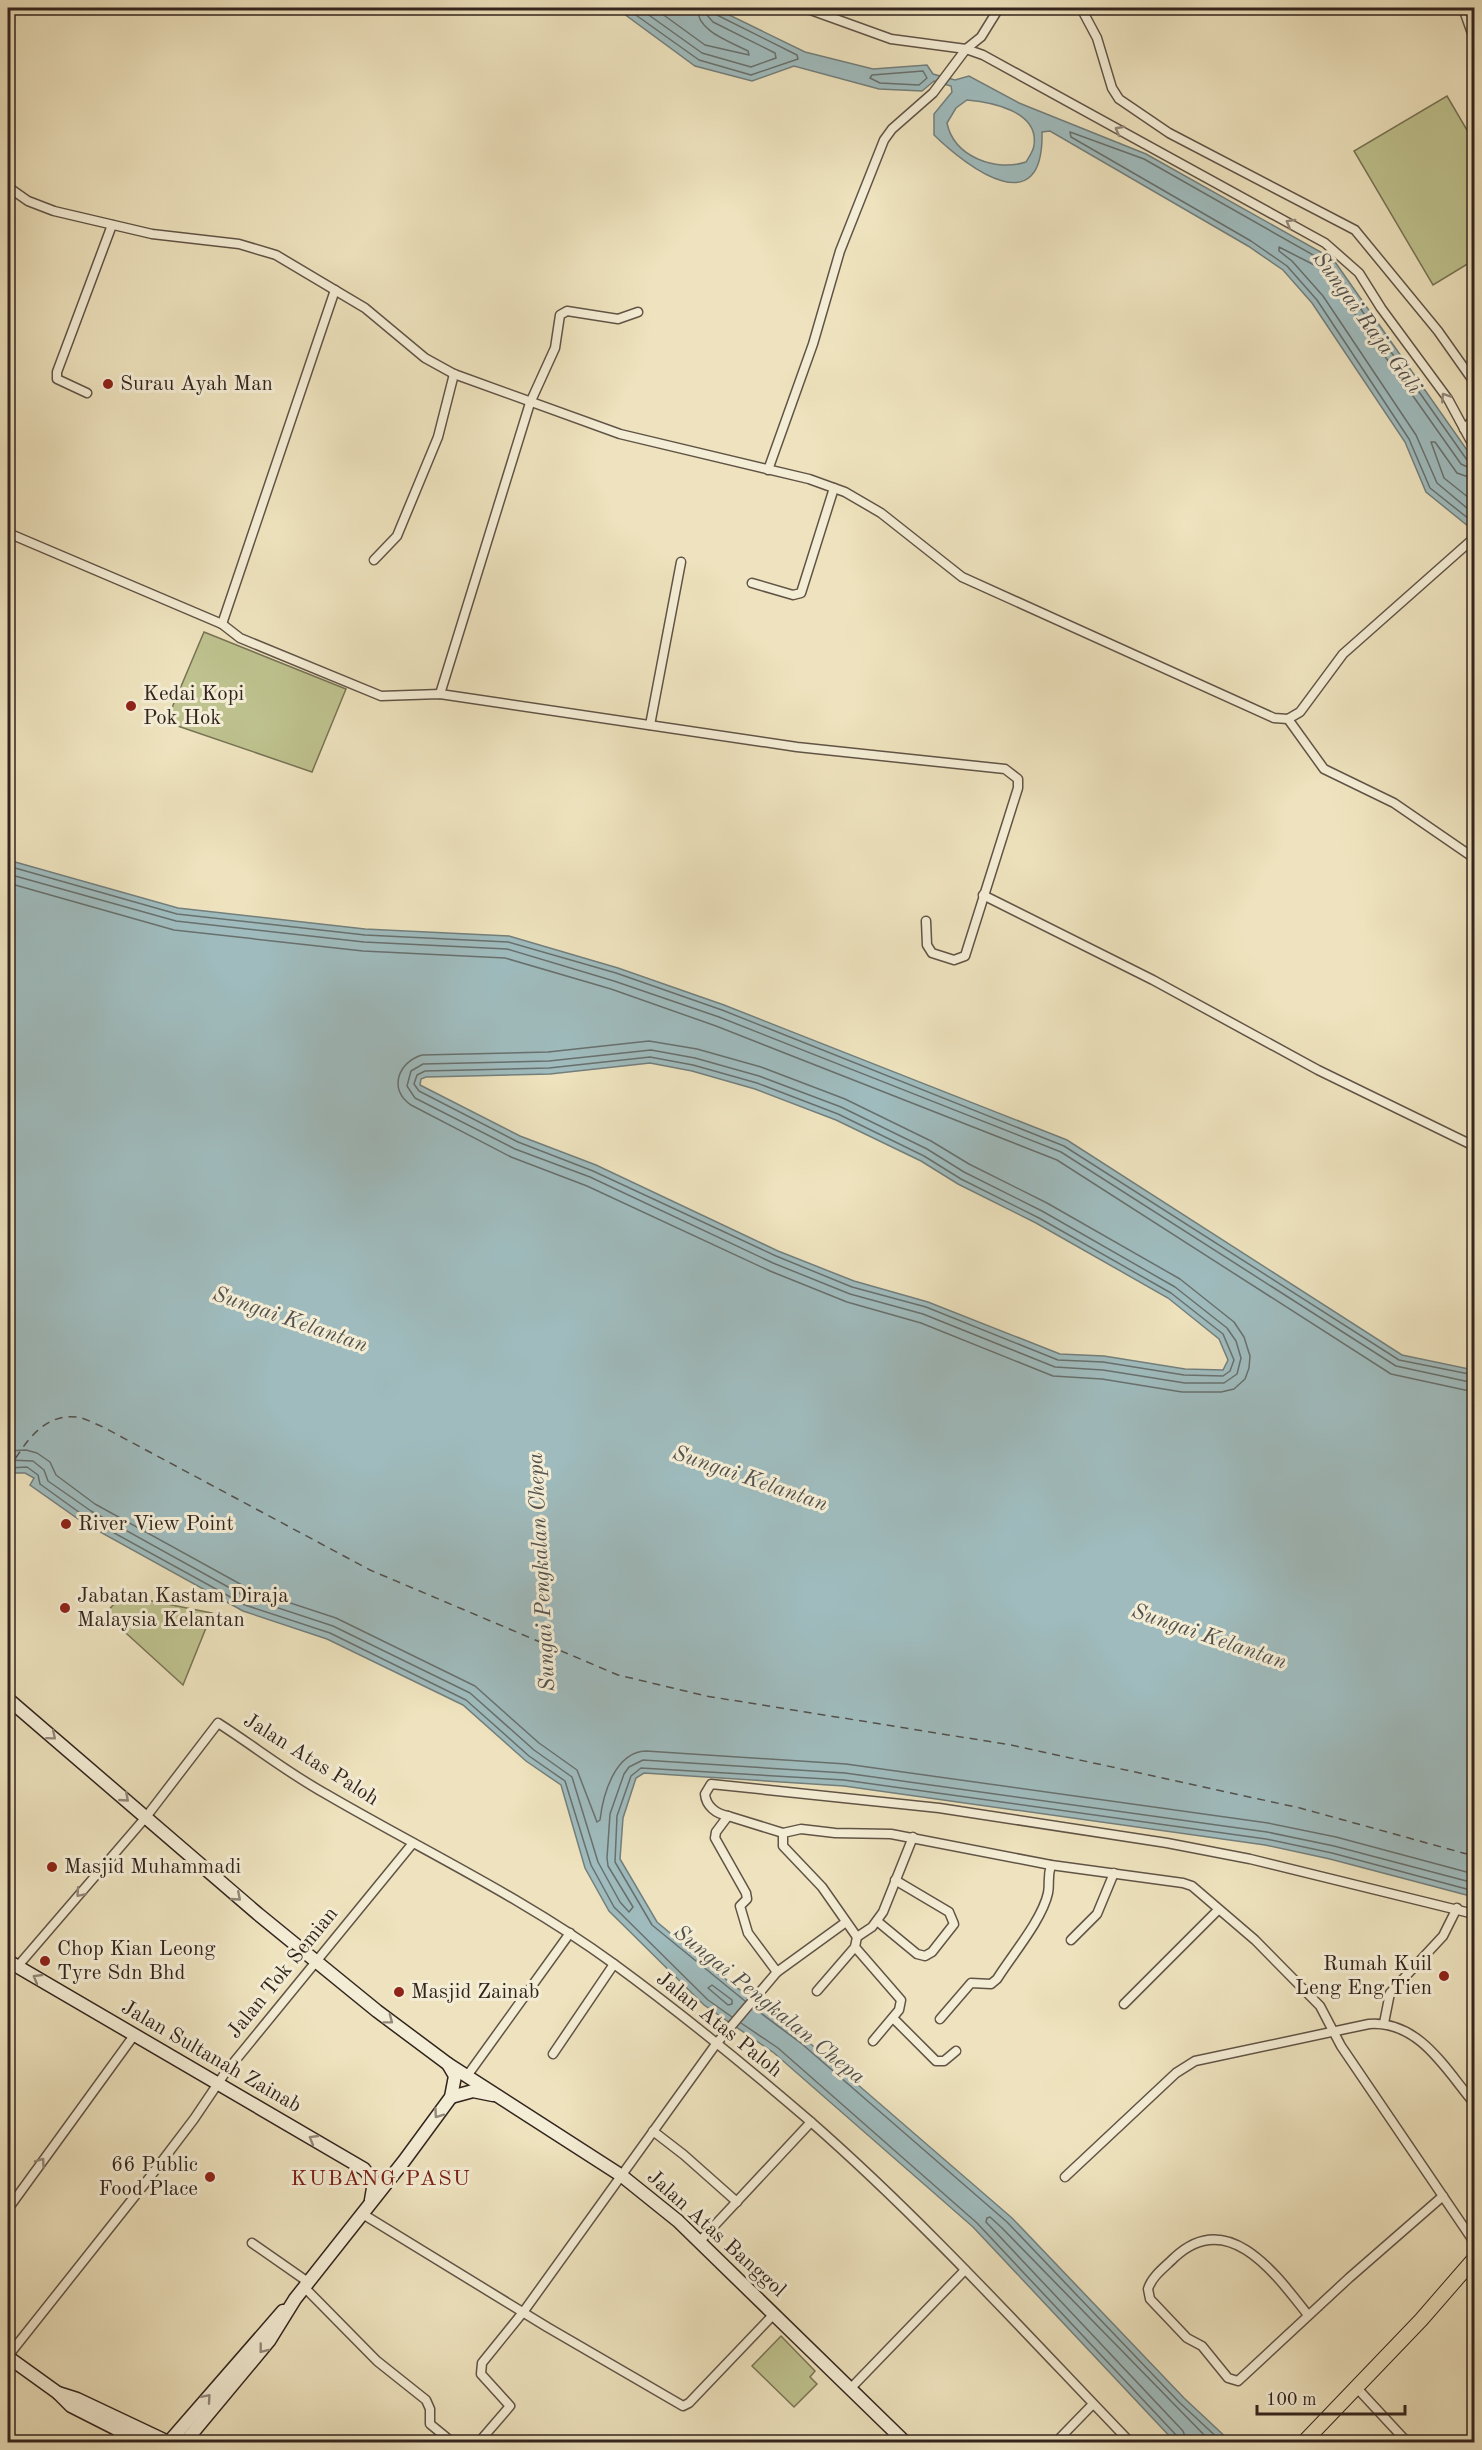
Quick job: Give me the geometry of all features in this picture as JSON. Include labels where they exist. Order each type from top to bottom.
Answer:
[{"type":"main road","name":"Jalan Atas Banggol","points":[[8,1699],[316,1961],[448,2064],[622,2176],[700,2241],[904,2442]]},
{"type":"main road","name":"Jalan Sultanah Zainab","points":[[10,1963],[364,2169]]},
{"type":"main road","points":[[185,2442],[269,2341],[306,2285],[370,2201],[404,2161],[451,2097],[455,2076],[448,2064]]},
{"type":"main road","points":[[451,2097],[473,2091],[497,2096]]},
{"type":"main road","points":[[364,2169],[386,2171],[404,2161]]},
{"type":"main road","points":[[364,2169],[374,2182],[370,2201]]},
{"type":"main road","points":[[1421,2320],[1474,2259]]},
{"type":"main road","points":[[1304,2442],[1421,2320],[1474,2271]]},
{"type":"main road","points":[[8,2356],[58,2393],[70,2406],[121,2432],[168,2442],[268,2325],[295,2300]]},
{"type":"main road","points":[[58,2393],[77,2399],[145,2438],[184,2425]]},
{"type":"main road","points":[[195,2442],[201,2424]]},
{"type":"main road","points":[[121,2432],[132,2442]]},
{"type":"street","points":[[805,8],[891,39],[966,49],[983,55],[1325,243],[1359,273],[1381,308],[1448,399],[1474,447]]},
{"type":"street","points":[[768,470],[813,344],[840,251],[884,140],[892,129],[933,93],[966,49],[981,37],[999,8]]},
{"type":"street","points":[[1082,8],[1097,38],[1112,88],[1119,99],[1169,133],[1355,230],[1474,382]]},
{"type":"street","points":[[1463,8],[1474,39]]},
{"type":"street","points":[[8,187],[28,201],[54,211],[152,234],[239,244],[276,255],[365,308],[425,358],[454,374],[620,434],[809,479],[834,488],[881,513],[962,576],[1258,713],[1288,719],[1300,712],[1312,699],[1343,654],[1474,538]]},
{"type":"street","points":[[87,393],[62,384],[57,379],[57,372],[111,225]]},
{"type":"street","points":[[222,624],[335,290]]},
{"type":"street","points":[[440,694],[530,403],[555,348],[562,313],[567,311],[618,319],[638,312]]},
{"type":"street","points":[[374,560],[397,536],[438,437],[454,374]]},
{"type":"street","points":[[1464,429],[1474,419]]},
{"type":"street","points":[[752,583],[793,595],[801,593],[834,488]]},
{"type":"street","points":[[8,533],[222,624],[240,638],[381,696],[440,694],[797,747],[1005,769],[1018,779],[1018,788],[967,953],[962,959],[954,960],[930,951],[926,921]]},
{"type":"street","points":[[650,725],[681,562]]},
{"type":"street","points":[[1288,719],[1324,769],[1394,803],[1474,858]]},
{"type":"street","points":[[983,896],[1153,980],[1318,1070],[1474,1146]]},
{"type":"street","name":"Jalan Atas Paloh","points":[[146,1817],[218,1723],[322,1792],[570,1933],[614,1964],[811,2122],[965,2270],[1130,2442]]},
{"type":"street","points":[[1474,1914],[1458,1908],[1250,1859],[1167,1843],[939,1808],[711,1784],[705,1794],[708,1804],[720,1815],[783,1833],[801,1829],[913,1837],[1051,1865],[1186,1883],[1255,1940],[1320,2006],[1333,2031],[1474,2242]]},
{"type":"street","points":[[728,1816],[716,1832],[715,1838],[746,1893],[747,1899],[740,1906],[748,1934],[777,1972]]},
{"type":"street","points":[[10,1963],[146,1817]]},
{"type":"street","points":[[783,1833],[783,1846],[822,1887],[857,1937]]},
{"type":"street","points":[[817,1991],[855,1947],[857,1937],[877,1921],[913,1837]]},
{"type":"street","name":"Jalan Tok Semian","points":[[8,2356],[150,2176],[218,2083],[413,1843]]},
{"type":"street","points":[[940,2019],[971,1983],[991,1984],[997,1979],[1039,1914],[1048,1894],[1047,1879],[1051,1865]]},
{"type":"street","points":[[1071,1940],[1097,1914],[1114,1873]]},
{"type":"street","points":[[877,1921],[917,1954],[925,1956],[932,1952],[954,1924],[949,1912],[896,1880]]},
{"type":"street","points":[[1384,2023],[1390,1994],[1443,1936],[1458,1908]]},
{"type":"street","points":[[1124,2004],[1218,1910]]},
{"type":"street","points":[[479,2442],[510,2406],[481,2374],[480,2368],[524,2311],[716,2044],[777,1972],[846,1922]]},
{"type":"street","points":[[467,2076],[570,1933]]},
{"type":"street","points":[[855,1947],[901,2000],[901,2007],[873,2041]]},
{"type":"street","points":[[553,2054],[614,1964]]},
{"type":"street","points":[[893,2018],[936,2061],[944,2061],[956,2051]]},
{"type":"street","points":[[1065,2177],[1176,2073],[1195,2061],[1333,2031],[1384,2023],[1410,2032],[1426,2046],[1474,2103]]},
{"type":"street","points":[[8,2210],[135,2034]]},
{"type":"street","points":[[700,2241],[811,2122]]},
{"type":"street","points":[[653,2131],[709,2175],[737,2202]]},
{"type":"street","points":[[1308,2315],[1263,2261],[1238,2246],[1212,2240],[1200,2241],[1177,2255],[1154,2278],[1148,2289],[1150,2299],[1187,2338],[1202,2346],[1228,2378],[1235,2382],[1241,2380],[1308,2315],[1443,2196]]},
{"type":"street","points":[[361,2213],[683,2406],[689,2403],[774,2314]]},
{"type":"street","points":[[252,2242],[306,2285],[377,2361],[426,2400],[430,2409],[430,2424],[452,2442]]},
{"type":"street","points":[[850,2389],[965,2270]]},
{"type":"street","points":[[1356,2387],[1407,2442]]},
{"type":"street","points":[[1056,2442],[1093,2404]]},
{"type":"green space","points":[[1447,96],[1474,142],[1474,260],[1433,285],[1354,151]]},
{"type":"green space","points":[[204,632],[346,689],[312,772],[166,722]]},
{"type":"green space","points":[[122,1595],[212,1613],[183,1685],[105,1614]]},
{"type":"green space","points":[[781,2336],[815,2371],[810,2377],[817,2384],[794,2407],[752,2366]]},
{"type":"water","name":"Sungai Raja Gali","points":[[616,8],[715,8],[805,52],[873,69],[927,65],[933,74],[955,80],[969,76],[1019,103],[1146,154],[1333,259],[1474,460],[1474,531],[1426,492],[1405,442],[1312,303],[1283,270],[1248,246],[1050,131],[1042,132],[1039,160],[1031,176],[1018,182],[1002,181],[984,173],[966,162],[934,135],[934,114],[952,92],[951,86],[934,81],[922,91],[879,89],[794,66],[752,81],[695,66]],"holes":[[[967,100],[1011,110],[1029,124],[1034,133],[1034,145],[1026,162],[1014,165],[990,163],[967,153],[958,145],[947,123],[956,108]]]},
{"type":"water","points":[[8,860],[178,908],[365,929],[509,936],[618,968],[724,1005],[1067,1140],[1402,1355],[1474,1370],[1474,1897],[1330,1859],[1265,1845],[844,1786],[644,1773],[636,1778],[623,1818],[620,1859],[657,1922],[719,1974],[805,2039],[1012,2218],[1184,2398],[1231,2442],[1175,2442],[973,2227],[774,2053],[704,2005],[609,1911],[585,1868],[561,1785],[526,1761],[463,1705],[327,1639],[243,1611],[84,1523],[30,1485],[34,1478],[25,1473],[8,1473]],"holes":[[[650,1063],[692,1071],[755,1089],[836,1120],[921,1161],[958,1184],[1036,1223],[1168,1298],[1219,1339],[1228,1360],[1223,1370],[1185,1369],[1104,1356],[1060,1354],[928,1302],[854,1281],[778,1251],[596,1165],[520,1136],[420,1085],[421,1079],[426,1077],[550,1074]]]},
{"type":"ferry route","points":[[8,1470],[28,1441],[44,1425],[65,1417],[77,1417],[103,1427],[370,1570],[618,1675],[706,1696],[1011,1745],[1300,1808],[1474,1856]]},
{"type":"place","name":"Surau Ayah Man","points":[[108,384]]},
{"type":"place","name":"Kedai Kopi Pok Hok","points":[[131,706]]},
{"type":"place","name":"River View Point","points":[[66,1524]]},
{"type":"place","name":"Jabatan Kastam Diraja Malaysia Kelantan","points":[[65,1608]]},
{"type":"place","name":"Masjid Muhammadi","points":[[52,1867]]},
{"type":"place","name":"Chop Kian Leong Tyre Sdn Bhd","points":[[45,1961]]},
{"type":"place","name":"Rumah Kuil Leng Eng Tien","points":[[1444,1976]]},
{"type":"place","name":"Masjid Zainab","points":[[399,1992]]},
{"type":"place","name":"66 Public Food Place","points":[[210,2177]]},
{"type":"district","name":"KUBANG PASU","points":[[381,2179]]},
{"type":"water label","name":"Sungai Kelantan","points":[[290,1320]]},
{"type":"water label","name":"Sungai Kelantan","points":[[750,1479]]},
{"type":"water label","name":"Sungai Pengkalan Chepa","points":[[542,1572]]},
{"type":"water label","name":"Sungai Kelantan","points":[[1209,1637]]},
{"type":"water label","name":"Sungai Pengkalan Chepa","points":[[769,2005]]}]
